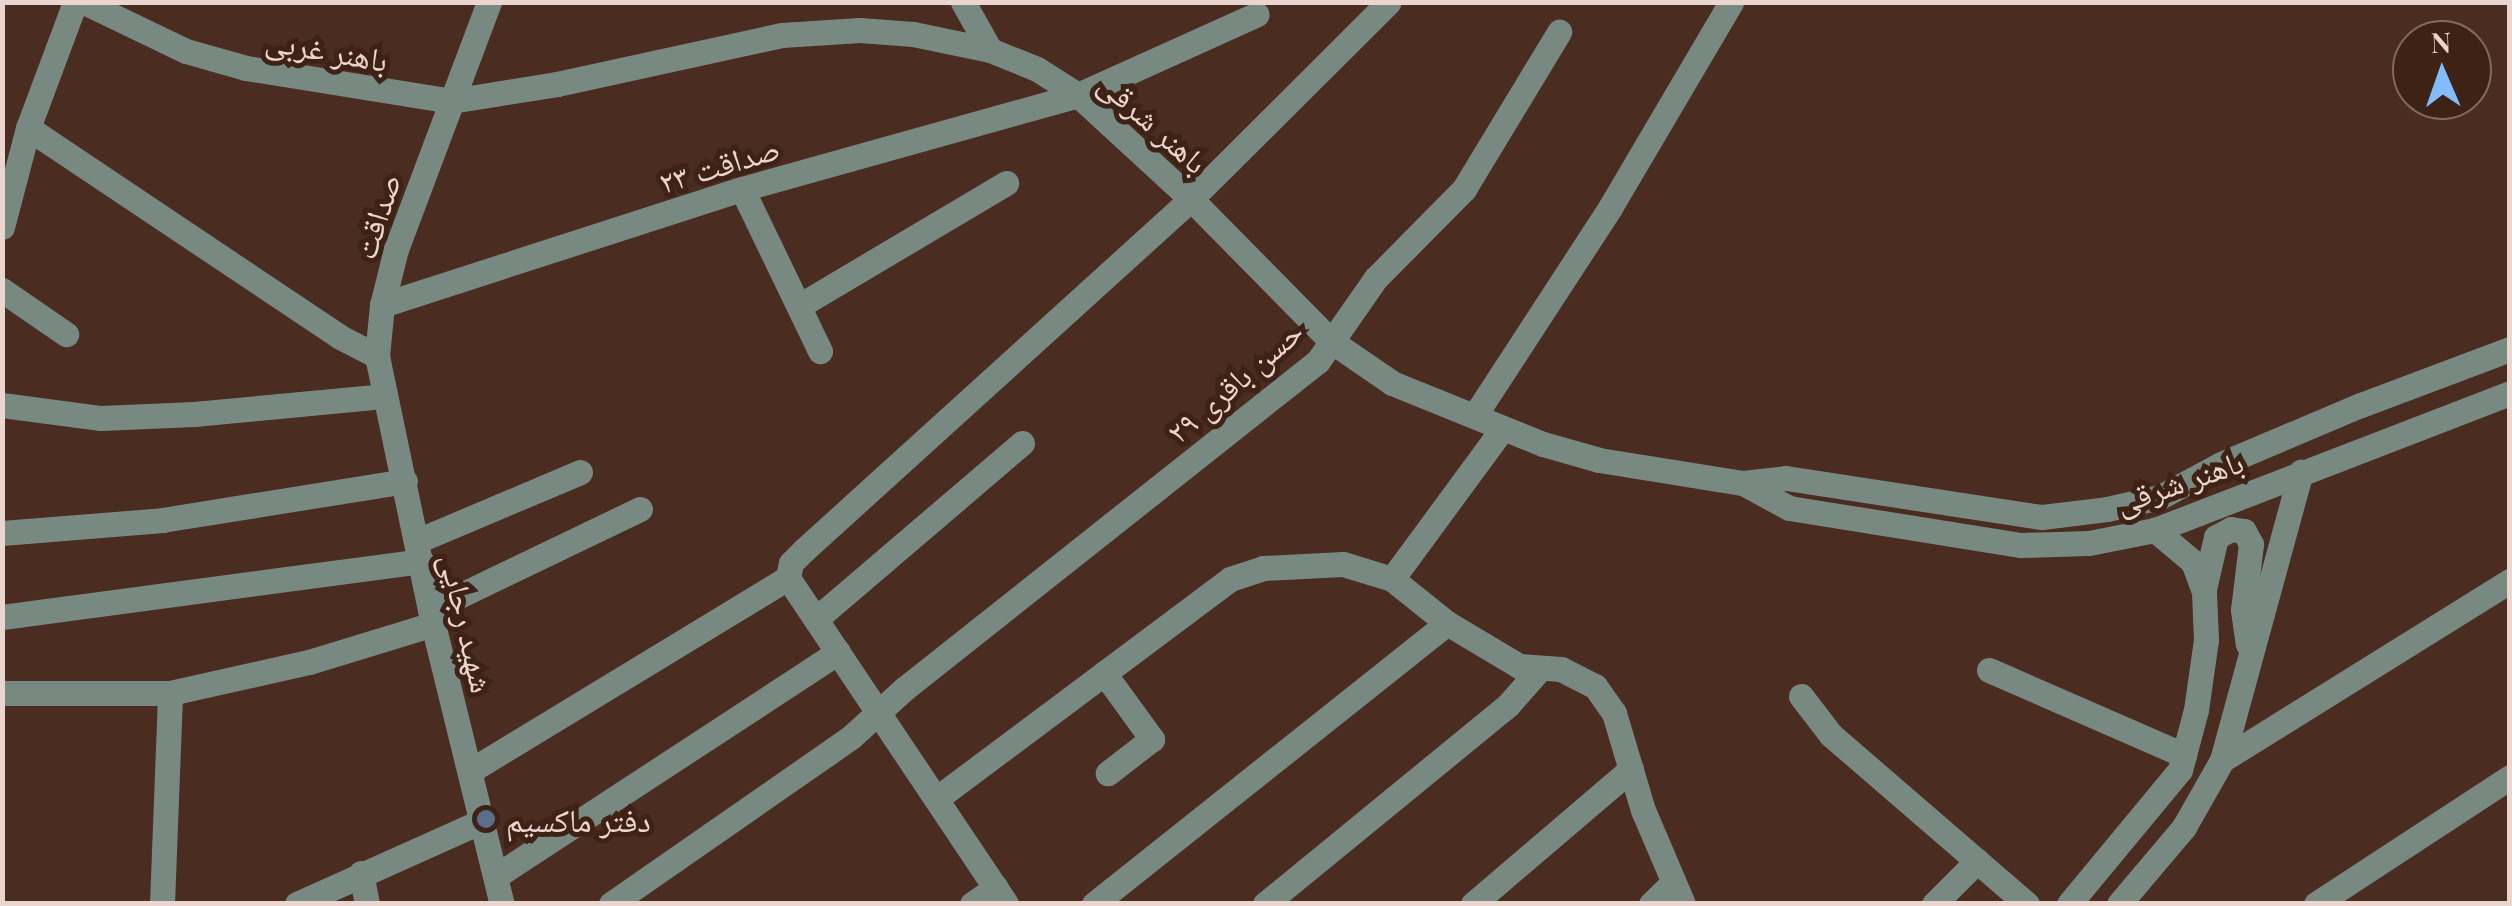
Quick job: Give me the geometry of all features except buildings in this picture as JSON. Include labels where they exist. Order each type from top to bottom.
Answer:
[{"type":"street","points":[[2,227],[28,128],[75,2]]},
{"type":"street","name":"باهنر غربی","points":[[84,2],[186,51],[246,68],[451,101]]},
{"type":"street","name":"صداقت","points":[[378,356],[382,305],[396,249],[489,2]]},
{"type":"street","points":[[963,2],[990,50]]},
{"type":"street","points":[[972,904],[1001,895],[788,578],[791,564],[1191,200],[1389,2]]},
{"type":"street","points":[[1475,416],[1612,206],[1731,2]]},
{"type":"street","name":"صداقت ۲۳","points":[[382,305],[742,189],[1078,95],[1258,14]]},
{"type":"street","name":"باهنر شرقی","points":[[451,101],[558,84],[782,35],[860,30],[913,34],[990,50],[1037,69],[1078,95],[1191,200],[1331,341],[1392,383],[1503,428],[1598,460],[1743,483],[1786,478],[2042,517],[2106,509],[2160,496],[2221,464],[2343,412],[2510,348]]},
{"type":"street","name":"حسن باقری ۲۹","points":[[612,904],[851,737],[1318,361],[1376,278],[1464,189],[1559,32]]},
{"type":"street","points":[[28,128],[340,336],[378,356]]},
{"type":"street","points":[[798,306],[1006,183]]},
{"type":"street","points":[[742,189],[820,351]]},
{"type":"street","points":[[2,290],[66,334]]},
{"type":"street","name":"شهید رجایی","points":[[378,356],[383,396],[405,480],[431,617],[502,904]]},
{"type":"street","name":"باهنر شرقی","points":[[1743,483],[1789,508],[2021,544],[2089,543],[2155,530],[2510,393]]},
{"type":"street","points":[[2,405],[102,418],[194,414],[383,396]]},
{"type":"street","points":[[1392,578],[1503,428]]},
{"type":"street","points":[[816,619],[1022,443]]},
{"type":"street","points":[[2,617],[173,596],[419,551],[580,472]]},
{"type":"street","points":[[2120,904],[2184,827],[2222,760],[2300,472]]},
{"type":"street","points":[[2,533],[162,520],[405,480]]},
{"type":"street","points":[[2,693],[170,693],[309,662],[431,617],[640,510]]},
{"type":"street","points":[[2069,904],[2180,770],[2196,710],[2206,640],[2204,592],[2216,537],[2231,529],[2244,532],[2251,544],[2244,610],[2250,659]]},
{"type":"street","points":[[2155,530],[2193,562],[2204,592]]},
{"type":"street","points":[[936,799],[1230,578],[1246,572],[1344,564],[1392,578],[1447,622],[1519,666],[1538,671],[1560,669],[1595,686],[1614,714],[1678,894],[1651,904]]},
{"type":"street","points":[[470,771],[788,578]]},
{"type":"street","points":[[2222,760],[2510,581]]},
{"type":"street","points":[[1094,904],[1447,622]]},
{"type":"street","points":[[496,876],[838,652]]},
{"type":"street","points":[[1988,670],[2184,755]]},
{"type":"street","points":[[1265,904],[1508,705],[1538,671]]},
{"type":"street","points":[[1104,673],[1152,739],[1108,772]]},
{"type":"street","points":[[162,904],[170,693]]},
{"type":"street","points":[[1801,696],[1830,735],[2027,904]]},
{"type":"street","points":[[1473,904],[1631,769]]},
{"type":"street","points":[[2316,904],[2510,777]]},
{"type":"street","points":[[297,904],[482,821]]},
{"type":"street","points":[[1934,904],[1977,862]]},
{"type":"street","points":[[361,873],[367,904]]},
{"type":"place","name":"دفتر ماکسیم","points":[[486,819]]}]
